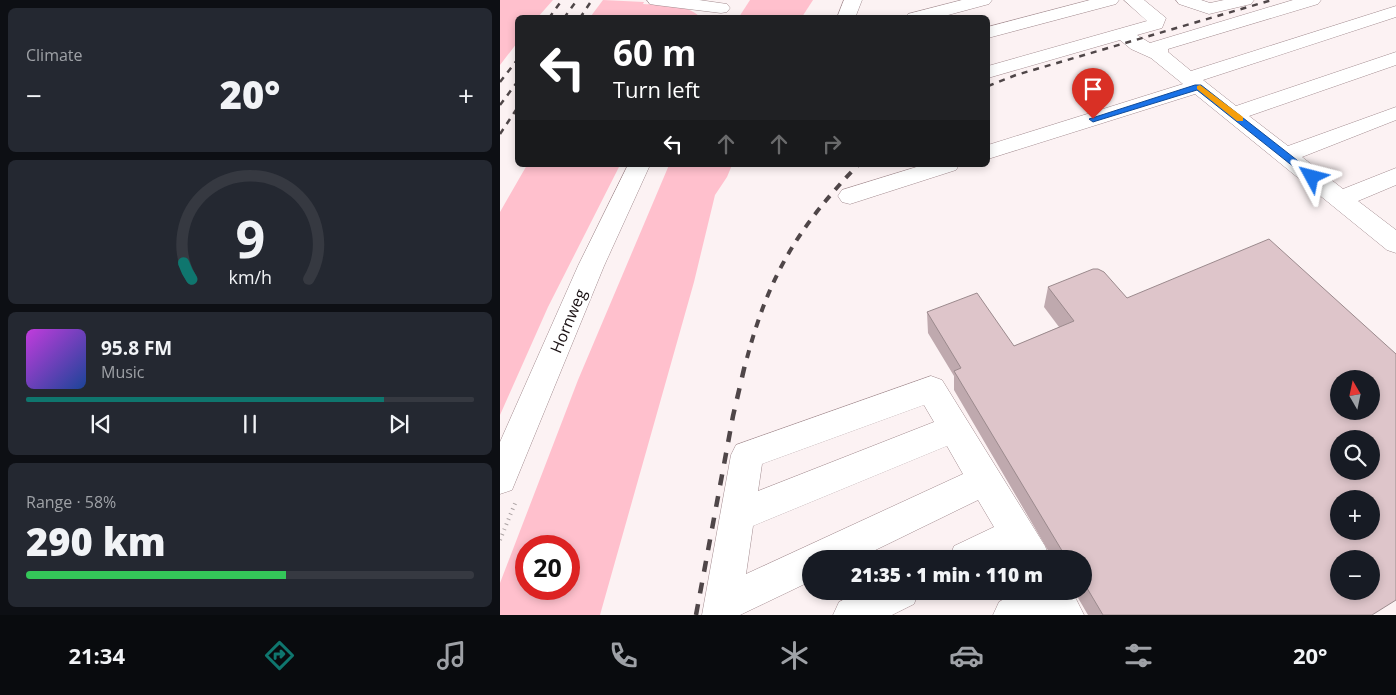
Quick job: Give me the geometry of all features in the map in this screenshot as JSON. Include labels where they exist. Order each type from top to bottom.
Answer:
[{"type":"street","points":[[656,0],[720,8]]},
{"type":"street","points":[[926,15],[983,0]]},
{"type":"street","points":[[990,32],[1110,0]]},
{"type":"street","points":[[990,71],[1156,24],[1156,18],[1133,0]]},
{"type":"street","points":[[1185,0],[1209,9],[1245,0]]},
{"type":"street","points":[[1158,54],[1158,46],[1312,0]]},
{"type":"street","points":[[990,151],[1396,12]]},
{"type":"street","points":[[1123,33],[1138,45],[1158,54],[1396,244]]},
{"type":"street","points":[[1233,114],[1396,58]]},
{"type":"street","points":[[1285,155],[1396,113]]},
{"type":"street","name":"Hornweg","points":[[500,479],[591,266],[638,167]]},
{"type":"street","points":[[850,196],[942,167]]},
{"type":"street","points":[[1340,199],[1396,176]]},
{"type":"street","points":[[722,609],[747,455],[931,389],[1024,546],[1006,550]]},
{"type":"street","points":[[737,516],[955,428]]},
{"type":"street","points":[[837,550],[985,480]]},
{"type":"street","points":[[722,609],[802,567]]},
{"type":"street","points":[[852,615],[882,600]]},
{"type":"street","points":[[1012,615],[1056,600]]},
{"type":"shaded area","points":[[500,0],[553,0],[540,15],[515,15],[515,46],[500,65]]},
{"type":"shaded area","points":[[603,0],[644,2],[643,4],[681,7],[698,15],[592,15]]},
{"type":"shaded area","points":[[750,0],[813,0],[803,15],[740,15]]},
{"type":"shaded area","points":[[526,167],[619,167],[548,307],[500,415],[500,212]]},
{"type":"shaded area","points":[[668,167],[731,167],[715,195],[694,282],[600,615],[500,615],[500,583],[515,544],[515,600],[580,600],[580,535],[518,535],[578,380]]},
{"type":"building","points":[[1269,239],[1396,354],[1396,600],[1372,615],[1103,615],[1092,596],[1092,550],[1062,550],[954,371],[961,368],[927,312],[977,293],[1014,346],[1074,321],[1048,287],[1093,269],[1104,272],[1127,298]]},
{"type":"railway","points":[[551,15],[562,0]]},
{"type":"railway","points":[[566,15],[577,0]]},
{"type":"railway","points":[[582,15],[592,0]]},
{"type":"railway","points":[[990,85],[1016,75],[1272,0]]},
{"type":"railway","points":[[500,82],[515,63]]},
{"type":"railway","points":[[500,105],[515,85]]},
{"type":"railway","points":[[500,134],[515,112]]},
{"type":"railway","points":[[747,358],[765,301],[789,253],[819,209],[856,167]]},
{"type":"railway","points":[[696,615],[733,416],[747,356]]},
{"type":"slow traffic","points":[[1200,87],[1240,119]]},
{"type":"route","points":[[1093,119],[1198,86],[1312,177]]}]
